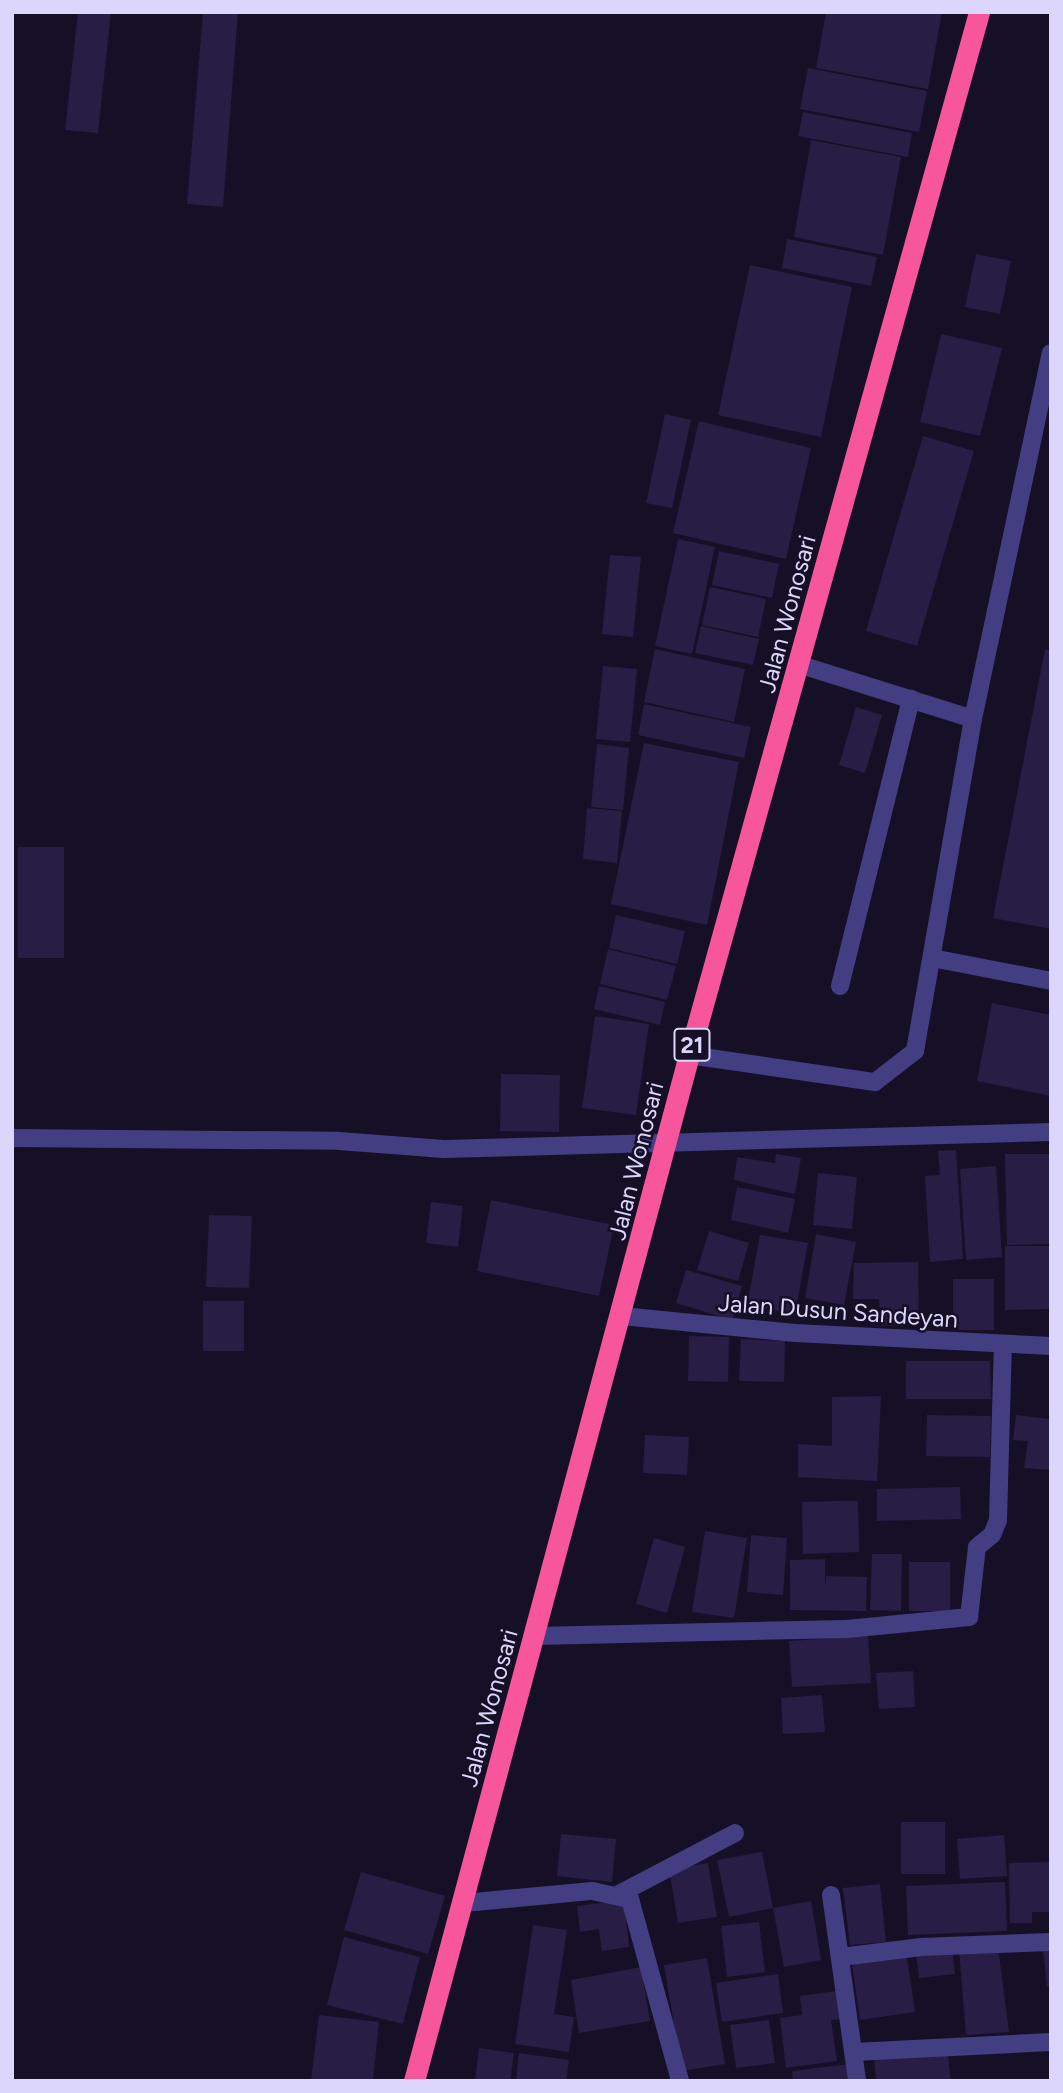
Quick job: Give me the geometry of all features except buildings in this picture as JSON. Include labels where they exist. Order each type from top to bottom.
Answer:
[{"type":"highway","name":"Jalan Wonosari","points":[[414,2081],[671,1140],[689,1055],[800,665],[979,12]]},
{"type":"street","points":[[689,1055],[875,1082],[915,1051],[974,719],[1051,353]]},
{"type":"street","points":[[800,665],[974,719]]},
{"type":"street","points":[[840,986],[911,699]]},
{"type":"street","points":[[932,958],[1051,981]]},
{"type":"street","points":[[12,1138],[339,1141],[444,1149],[671,1140],[1051,1132]]},
{"type":"street","name":"Jalan Dusun Sandeyan","points":[[622,1316],[696,1326],[1051,1346]]},
{"type":"street","points":[[535,1636],[847,1629],[969,1617],[977,1547],[992,1535],[998,1520],[1003,1345]]},
{"type":"street","points":[[619,1894],[735,1833]]},
{"type":"street","points":[[464,1903],[592,1891],[619,1894],[630,1899],[641,1931],[680,2081]]},
{"type":"street","points":[[831,1895],[857,2081]]},
{"type":"street","points":[[841,1957],[921,1947],[1051,1942]]},
{"type":"street","points":[[854,2052],[1051,2042]]}]
